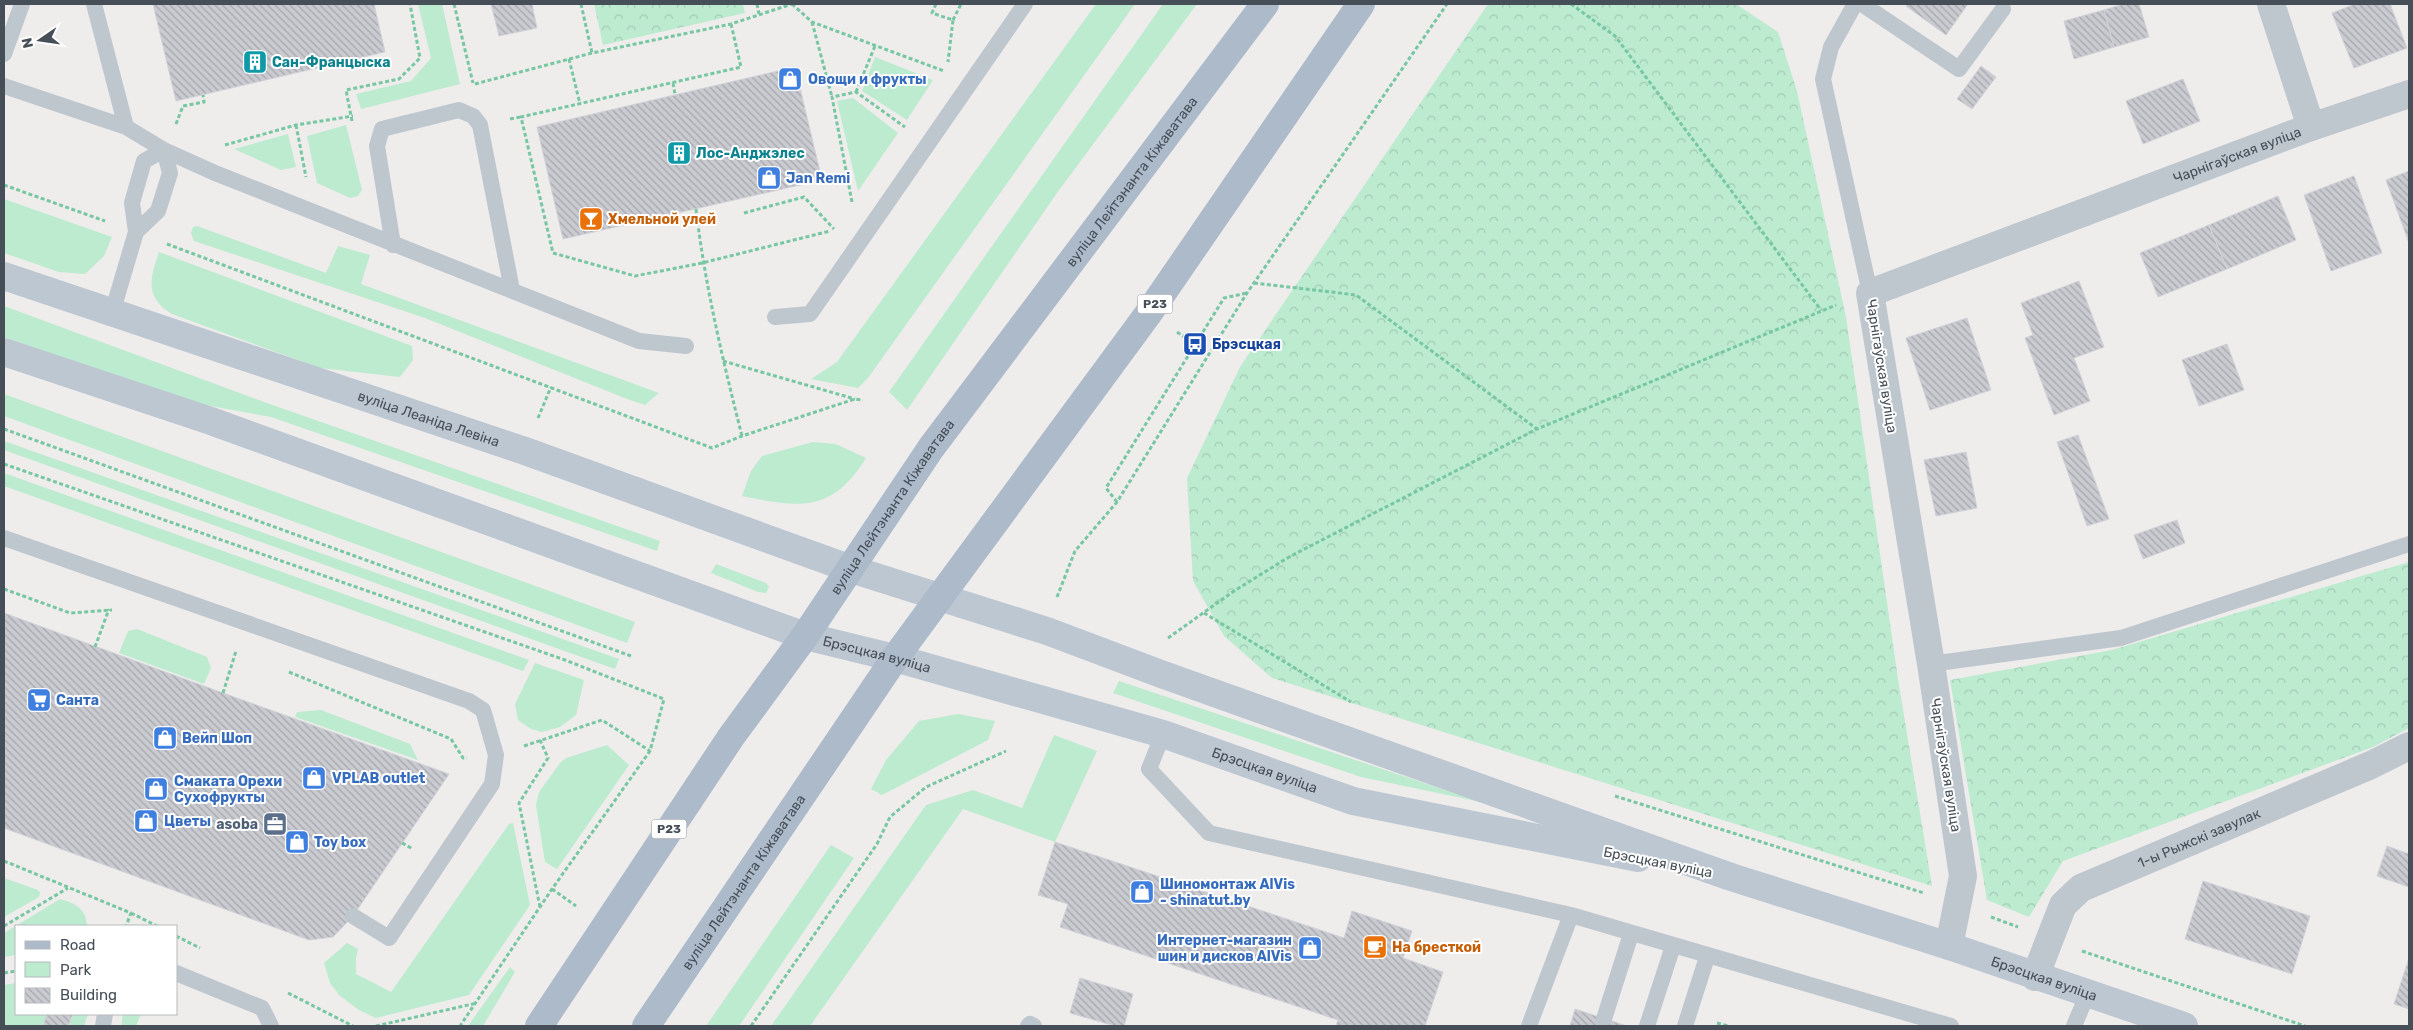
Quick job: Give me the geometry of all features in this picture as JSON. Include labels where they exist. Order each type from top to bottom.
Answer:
[{"type":"main road","name":"вуліца Лейтэнанта Кіжаватава","points":[[539,1026],[731,737],[805,636],[931,448],[1265,4]]},
{"type":"main road","name":"вуліца Лейтэнанта Кіжаватава","points":[[646,1026],[895,658],[1148,314],[1361,4]]},
{"type":"street","points":[[2271,4],[2312,127]]},
{"type":"street","name":"Чарнігаўская вуліца","points":[[1949,946],[1963,876],[1931,664],[1870,294],[2312,127],[2409,94]]},
{"type":"street","name":"вуліца Леаніда Левіна","points":[[4,276],[525,451],[851,569]]},
{"type":"street","points":[[4,352],[211,421],[805,636]]},
{"type":"street","name":"Брэсцкая вуліца","points":[[851,569],[1047,631],[1161,674],[1731,877],[1949,946],[2087,995],[2184,1026]]},
{"type":"street","name":"Брэсцкая вуліца","points":[[805,636],[895,658],[1163,734],[1353,801],[1731,877]]},
{"type":"street","name":"1-ы Рыжскі завулак","points":[[2035,976],[2051,940],[2063,905],[2081,888],[2371,765],[2409,746]]},
{"type":"lane","points":[[4,54],[22,4]]},
{"type":"lane","points":[[94,4],[126,127]]},
{"type":"lane","points":[[775,317],[810,314],[1025,4]]},
{"type":"lane","points":[[1855,4],[1831,46],[1824,78],[1870,294]]},
{"type":"lane","points":[[1862,4],[1959,69],[2003,9]]},
{"type":"lane","points":[[4,86],[126,127],[164,150],[214,173],[639,341],[686,346]]},
{"type":"lane","points":[[393,245],[377,146],[382,129],[459,110],[473,116],[480,125],[512,290]]},
{"type":"lane","points":[[136,232],[158,211],[170,173],[164,150]]},
{"type":"lane","points":[[112,313],[136,232],[132,203],[144,161],[164,150]]},
{"type":"lane","points":[[4,538],[470,701],[483,710],[496,755],[495,772],[489,788],[389,938],[353,916]]},
{"type":"lane","points":[[1931,664],[2121,638],[2409,544]]},
{"type":"lane","points":[[1163,734],[1149,769],[1209,833],[1571,915],[1707,957],[1951,1026]]},
{"type":"lane","points":[[1529,1026],[1571,915]]},
{"type":"lane","points":[[1604,1019],[1631,934]]},
{"type":"lane","points":[[1647,1026],[1673,946]]},
{"type":"lane","points":[[1685,1026],[1707,957]]},
{"type":"lane","points":[[178,974],[262,1008],[271,1026]]},
{"type":"lane","points":[[2074,1026],[2087,995]]},
{"type":"lane","points":[[1028,1026],[1030,1024],[1034,1026]]},
{"type":"path","points":[[351,116],[346,90],[399,79],[420,58],[410,4]]},
{"type":"path","points":[[454,4],[473,84]]},
{"type":"path","points":[[581,4],[592,53]]},
{"type":"path","points":[[757,4],[760,14]]},
{"type":"path","points":[[463,86],[592,53],[731,24],[792,4],[812,22],[947,72],[953,20],[961,4]]},
{"type":"path","points":[[936,4],[932,14],[953,20]]},
{"type":"path","points":[[1053,606],[1075,551],[1117,502],[1247,293],[1447,4]]},
{"type":"path","points":[[1571,4],[1615,36],[1821,310]]},
{"type":"path","points":[[812,22],[832,97],[853,205]]},
{"type":"path","points":[[731,24],[741,67],[521,116],[553,254],[635,276],[702,263],[834,230],[804,197],[744,213]]},
{"type":"path","points":[[856,92],[875,46]]},
{"type":"path","points":[[568,59],[580,104]]},
{"type":"path","points":[[673,83],[675,94]]},
{"type":"path","points":[[832,97],[856,92],[908,129]]},
{"type":"path","points":[[174,127],[183,106],[204,102],[203,95]]},
{"type":"path","points":[[222,146],[296,125],[360,114]]},
{"type":"path","points":[[167,122],[182,131]]},
{"type":"path","points":[[296,125],[308,185]]},
{"type":"path","points":[[4,185],[136,232],[712,448],[742,436],[855,399]]},
{"type":"path","points":[[696,209],[702,263],[723,361],[742,436]]},
{"type":"path","points":[[1254,284],[1356,295],[1537,429]]},
{"type":"path","points":[[1117,502],[1106,488],[1195,344],[1224,298],[1247,293]]},
{"type":"path","points":[[1167,639],[1289,557],[1537,429],[1821,310],[1870,294]]},
{"type":"path","points":[[723,361],[863,400]]},
{"type":"path","points":[[4,430],[631,656]]},
{"type":"path","points":[[4,464],[565,660],[664,699],[650,751],[540,907],[460,1026]]},
{"type":"path","points":[[4,588],[70,613],[109,609],[118,612]]},
{"type":"path","points":[[95,646],[109,609]]},
{"type":"path","points":[[1204,613],[1352,703]]},
{"type":"path","points":[[227,647],[236,650]]},
{"type":"path","points":[[540,740],[548,758],[519,803],[540,907]]},
{"type":"path","points":[[751,1026],[877,844],[890,816],[926,787],[1006,751]]},
{"type":"path","points":[[1611,794],[1958,904],[2051,940],[2305,1026]]},
{"type":"path","points":[[4,861],[131,913],[155,925]]},
{"type":"path","points":[[4,926],[68,888]]},
{"type":"path","points":[[126,925],[131,913]]},
{"type":"path","points":[[376,1026],[477,1003]]},
{"type":"green space","points":[[418,4],[442,4],[460,84],[361,109],[356,94],[411,81],[431,58]]},
{"type":"green space","points":[[594,4],[743,4],[745,13],[603,45]]},
{"type":"green space","points":[[1096,4],[1135,4],[868,378],[858,388],[811,379],[837,362]]},
{"type":"green space","points":[[1163,4],[1197,4],[1057,193],[907,410],[889,392]]},
{"type":"green space","points":[[1488,4],[1736,4],[1778,32],[1797,91],[1846,317],[1898,679],[1932,886],[1272,678],[1224,636],[1193,581],[1187,478],[1240,367]]},
{"type":"green space","points":[[875,57],[933,80],[907,120],[862,91]]},
{"type":"green space","points":[[853,98],[898,133],[858,191],[837,101]]},
{"type":"green space","points":[[346,125],[362,190],[358,196],[350,198],[317,183],[307,136]]},
{"type":"green space","points":[[288,134],[296,167],[281,170],[234,149]]},
{"type":"green space","points":[[4,199],[112,237],[104,256],[85,274],[59,272],[4,253]]},
{"type":"green space","points":[[197,226],[326,273],[338,246],[370,255],[361,284],[659,393],[645,405],[627,399],[425,318],[194,241],[191,233],[193,227]]},
{"type":"green space","points":[[159,252],[412,346],[413,360],[400,377],[320,368],[172,314],[163,308],[153,294],[153,271]]},
{"type":"green space","points":[[4,306],[267,403],[660,541],[657,551],[271,417],[183,401],[4,337]]},
{"type":"green space","points":[[4,394],[635,622],[627,643],[4,416]]},
{"type":"green space","points":[[4,441],[619,659],[615,669],[4,450]]},
{"type":"green space","points":[[813,442],[836,444],[866,458],[853,476],[840,489],[827,497],[813,502],[798,504],[781,503],[742,496],[751,471],[762,456]]},
{"type":"green space","points":[[4,473],[529,660],[523,671],[4,486]]},
{"type":"green space","points":[[2409,562],[2409,728],[2373,747],[2063,861],[2029,917],[1987,900],[1950,680],[2112,650]]},
{"type":"green space","points":[[716,564],[766,583],[769,587],[766,593],[758,592],[711,573]]},
{"type":"green space","points":[[137,629],[207,657],[211,668],[204,684],[119,653],[128,631]]},
{"type":"green space","points":[[535,663],[584,680],[576,715],[560,727],[542,732],[531,729],[518,720],[515,704]]},
{"type":"green space","points":[[1119,681],[1481,802],[1361,777],[1113,693]]},
{"type":"green space","points":[[321,710],[410,744],[418,760],[295,717],[297,712]]},
{"type":"green space","points":[[958,714],[995,721],[988,740],[882,795],[871,789],[886,760],[919,721]]},
{"type":"green space","points":[[1054,735],[1097,751],[1055,842],[963,809],[810,1026],[771,1026],[926,805],[973,790],[1022,808]]},
{"type":"green space","points":[[607,745],[629,765],[557,869],[545,862],[536,805],[539,792],[560,763],[566,758]]},
{"type":"green space","points":[[513,823],[530,905],[469,995],[376,1018],[359,1010],[340,996],[330,983],[324,963],[347,943],[358,949],[356,974],[391,992],[509,824]]},
{"type":"green space","points":[[831,845],[854,858],[739,1026],[706,1026]]},
{"type":"green space","points":[[4,878],[38,890],[40,893],[39,897],[4,917]]},
{"type":"green space","points":[[60,899],[79,908],[85,915],[87,925],[17,925]]},
{"type":"green space","points":[[15,926],[15,955],[4,957],[4,933]]},
{"type":"green space","points":[[510,967],[515,972],[483,1026],[468,1026]]},
{"type":"green space","points":[[15,983],[15,1015],[88,1015],[84,1026],[4,1026],[4,985]]},
{"type":"green space","points":[[123,1015],[141,1015],[136,1026],[121,1026]]},
{"type":"building","name":"Сан-Францыска","points":[[153,4],[374,4],[385,52],[176,101]]},
{"type":"building","points":[[491,4],[532,4],[537,28],[499,36]]},
{"type":"building","points":[[1908,4],[1968,4],[1946,35],[1906,6]]},
{"type":"building","points":[[2124,4],[2139,4],[2149,37],[2114,47],[2104,10]]},
{"type":"building","points":[[2355,4],[2390,4],[2407,48],[2354,68],[2332,13]]},
{"type":"building","points":[[2104,10],[2114,47],[2074,59],[2064,21]]},
{"type":"building","points":[[1981,66],[1996,77],[1972,109],[1957,99]]},
{"type":"building","name":"Лос-Анджэлес","points":[[795,67],[822,180],[563,239],[537,127]]},
{"type":"building","points":[[2183,79],[2200,121],[2143,144],[2126,101]]},
{"type":"building","points":[[2409,171],[2409,243],[2386,180]]},
{"type":"building","points":[[2354,176],[2382,253],[2331,271],[2304,195]]},
{"type":"building","points":[[2278,196],[2296,240],[2227,269],[2209,225]]},
{"type":"building","points":[[2209,225],[2227,269],[2158,297],[2140,253]]},
{"type":"building","points":[[2079,281],[2104,347],[2074,358],[2090,401],[2054,415],[2025,338],[2033,335],[2021,303]]},
{"type":"building","points":[[1967,318],[1991,390],[1930,410],[1906,338]]},
{"type":"building","points":[[2227,344],[2244,390],[2199,406],[2182,360]]},
{"type":"building","points":[[2078,435],[2109,519],[2087,526],[2057,442]]},
{"type":"building","points":[[1966,452],[1977,508],[1936,516],[1924,460]]},
{"type":"building","points":[[2177,520],[2185,543],[2143,559],[2134,535]]},
{"type":"building","points":[[4,613],[449,774],[353,916],[333,937],[309,940],[4,828]]},
{"type":"building","points":[[1055,842],[1344,938],[1352,911],[1412,931],[1403,958],[1443,972],[1425,1026],[1336,1026],[1338,1020],[1060,927],[1068,904],[1038,895]]},
{"type":"building","points":[[2387,846],[2409,854],[2409,887],[2377,876]]},
{"type":"building","points":[[2203,881],[2310,916],[2292,974],[2185,939]]},
{"type":"building","points":[[2409,958],[2409,1009],[2394,1004]]},
{"type":"building","points":[[1080,978],[1133,994],[1124,1026],[1115,1026],[1070,1013]]},
{"type":"building","points":[[1575,1009],[1627,1026],[1570,1026]]},
{"type":"building","points":[[47,1015],[73,1015],[68,1026],[43,1026]]},
{"type":"place","name":"Сан-Францыска","points":[[255,62]]},
{"type":"place","name":"Овощи и фрукты","points":[[790,79]]},
{"type":"place","name":"Лос-Анджэлес","points":[[679,153]]},
{"type":"place","name":"Jan Remi","points":[[769,178]]},
{"type":"place","name":"Хмельной улей","points":[[591,219]]},
{"type":"place","name":"Брэсцкая","points":[[1195,344]]},
{"type":"place","name":"Санта","points":[[39,700]]},
{"type":"place","name":"Вейп Шоп","points":[[165,738]]},
{"type":"place","name":"VPLAB outlet","points":[[314,778]]},
{"type":"place","name":"Смаката Орехи Сухофрукты","points":[[156,789]]},
{"type":"place","name":"Цветы","points":[[146,821]]},
{"type":"place","name":"asoba","points":[[275,824]]},
{"type":"place","name":"Toy box","points":[[297,842]]},
{"type":"place","name":"Шиномонтаж AlVis - shinatut.by","points":[[1142,892]]},
{"type":"place","name":"На бресткой","points":[[1375,947]]},
{"type":"place","name":"Интернет-магазин шин и дисков AlVis","points":[[1310,948]]}]
